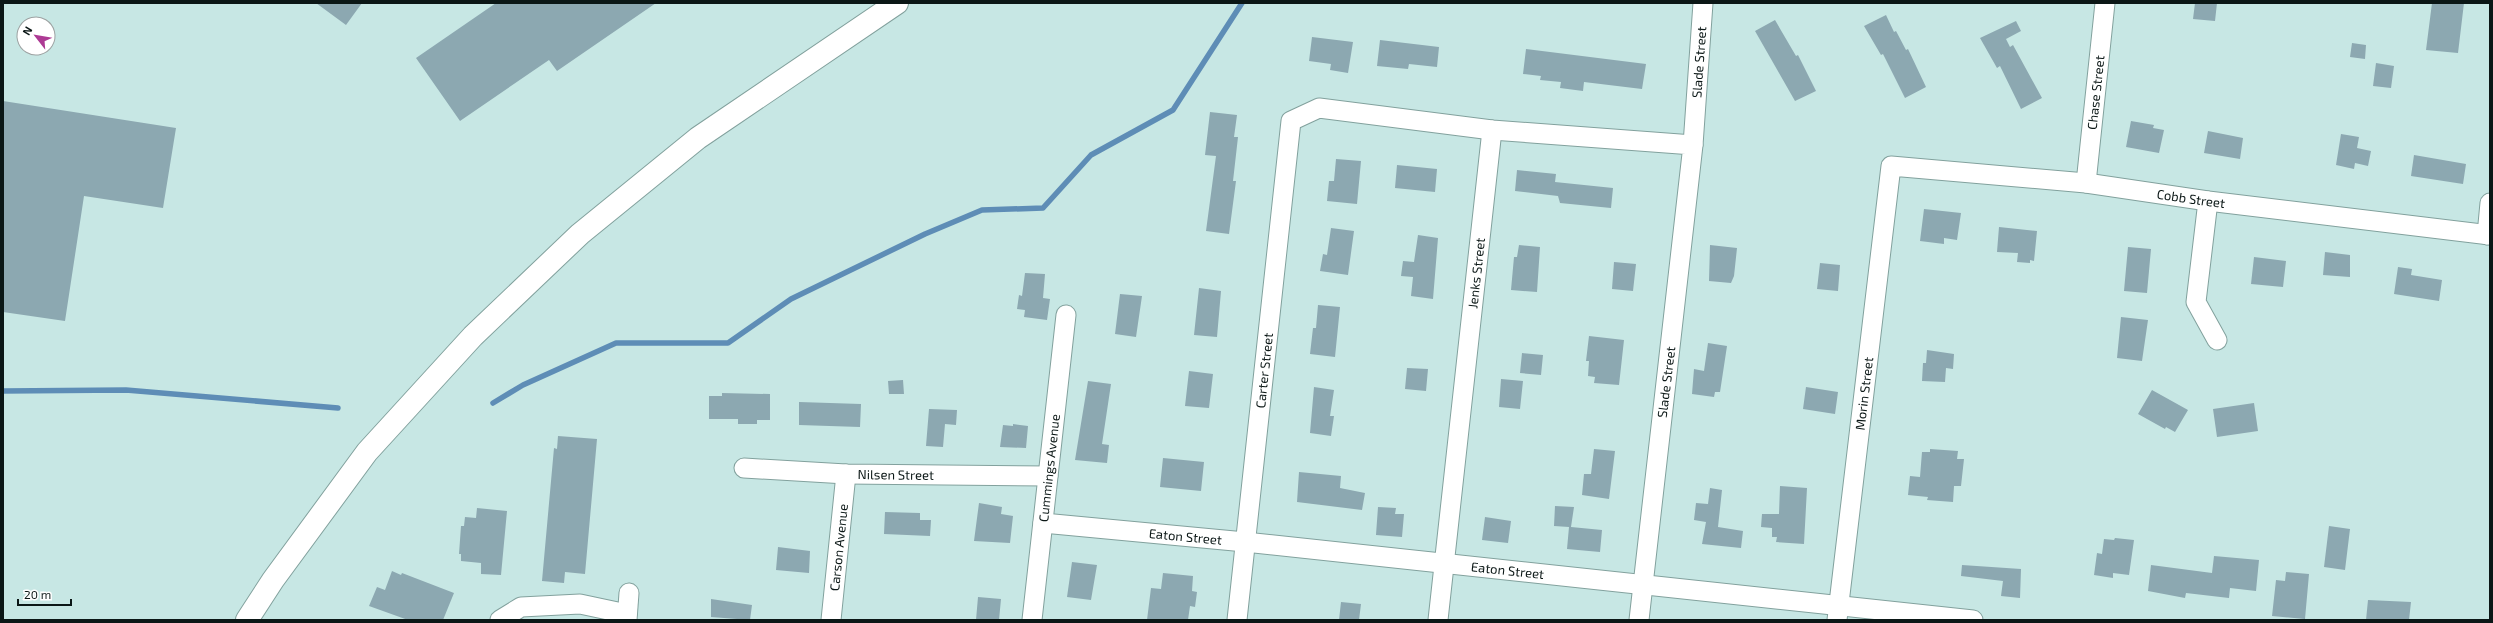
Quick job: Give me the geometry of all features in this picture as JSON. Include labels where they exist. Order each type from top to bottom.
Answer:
[{"type":"main road","points":[[247,620],[273,580],[367,452],[472,336],[580,234],[698,138],[897,3]]},
{"type":"street","name":"Slade Street","points":[[1639,620],[1693,144],[1704,3]]},
{"type":"street","name":"Chase Street","points":[[2086,183],[2105,3]]},
{"type":"street","name":"Carter Street","points":[[1237,620],[1291,121],[1319,108],[1492,130]]},
{"type":"street","points":[[1492,130],[1693,144]]},
{"type":"street","name":"Jenks Street","points":[[1438,620],[1492,130]]},
{"type":"street","name":"Cobb Street","points":[[1891,166],[2086,183],[2208,201],[2489,235]]},
{"type":"street","name":"Morin Street","points":[[1838,613],[1891,166]]},
{"type":"street","points":[[2208,201],[2196,302],[2217,340]]},
{"type":"street","points":[[2489,235],[2490,203]]},
{"type":"street","name":"Cummings Avenue","points":[[1032,620],[1066,315]]},
{"type":"street","name":"Nilsen Street","points":[[744,468],[846,474],[1048,476]]},
{"type":"street","name":"Carson Avenue","points":[[831,620],[846,474]]},
{"type":"street","name":"Eaton Street","points":[[1043,523],[1245,542],[1444,565],[1642,585],[1838,613],[1972,620]]},
{"type":"street","points":[[500,620],[521,607],[580,604],[627,617],[629,593]]},
{"type":"building","points":[[316,3],[362,3],[346,25]]},
{"type":"building","points":[[496,3],[656,3],[557,71],[549,60],[460,121],[416,58]]},
{"type":"building","points":[[2195,3],[2217,3],[2215,21],[2193,19]]},
{"type":"building","points":[[2432,3],[2464,3],[2458,53],[2426,50]]},
{"type":"building","points":[[1886,15],[1894,32],[1896,31],[1906,50],[1908,49],[1926,87],[1905,98],[1883,54],[1881,55],[1864,26]]},
{"type":"building","points":[[1775,20],[1796,56],[1798,55],[1816,91],[1795,101],[1755,31]]},
{"type":"building","points":[[2016,21],[2021,31],[2006,39],[2010,47],[2013,45],[2042,98],[2021,109],[2000,66],[1997,68],[1980,38]]},
{"type":"building","points":[[1312,37],[1353,42],[1348,73],[1330,70],[1331,64],[1309,61]]},
{"type":"building","points":[[1380,40],[1439,47],[1437,67],[1409,64],[1408,69],[1377,66]]},
{"type":"building","points":[[2352,43],[2366,45],[2365,59],[2350,57]]},
{"type":"building","points":[[1526,49],[1646,64],[1642,89],[1584,82],[1583,91],[1560,88],[1561,82],[1540,80],[1541,76],[1523,74]]},
{"type":"building","points":[[2376,63],[2394,66],[2391,88],[2373,86]]},
{"type":"building","points":[[3,101],[176,128],[163,208],[84,196],[65,321],[3,312]]},
{"type":"building","points":[[1210,112],[1237,115],[1234,137],[1238,137],[1233,181],[1236,181],[1229,234],[1206,231],[1216,156],[1205,155]]},
{"type":"building","points":[[2131,121],[2154,125],[2153,128],[2164,130],[2159,153],[2126,147]]},
{"type":"building","points":[[2208,131],[2243,138],[2240,159],[2204,153]]},
{"type":"building","points":[[2341,134],[2359,137],[2357,148],[2371,151],[2368,166],[2355,163],[2354,169],[2336,165]]},
{"type":"building","points":[[2414,155],[2466,164],[2463,184],[2411,176]]},
{"type":"building","points":[[1336,159],[1361,161],[1357,204],[1327,201],[1329,181],[1334,181]]},
{"type":"building","points":[[1397,165],[1437,169],[1435,192],[1395,188]]},
{"type":"building","points":[[1517,170],[1556,174],[1555,182],[1613,188],[1611,208],[1560,203],[1558,196],[1515,191]]},
{"type":"building","points":[[1924,209],[1961,213],[1957,240],[1944,238],[1944,244],[1920,241]]},
{"type":"building","points":[[1999,227],[2037,231],[2034,261],[2030,260],[2030,263],[2017,262],[2018,253],[1997,252]]},
{"type":"building","points":[[1331,228],[1354,231],[1348,275],[1320,271],[1323,254],[1327,255]]},
{"type":"building","points":[[1418,235],[1438,238],[1433,299],[1411,296],[1413,277],[1401,276],[1403,261],[1414,262]]},
{"type":"building","points":[[1519,245],[1540,247],[1537,292],[1511,290],[1514,257],[1517,257]]},
{"type":"building","points":[[1710,245],[1737,248],[1734,276],[1731,283],[1709,281]]},
{"type":"building","points":[[2128,247],[2151,249],[2147,293],[2124,291]]},
{"type":"building","points":[[2325,252],[2350,255],[2350,277],[2323,275]]},
{"type":"building","points":[[2254,257],[2286,261],[2283,287],[2251,284]]},
{"type":"building","points":[[1614,262],[1636,264],[1633,291],[1612,289]]},
{"type":"building","points":[[1820,263],[1840,265],[1838,291],[1817,289]]},
{"type":"building","points":[[2398,267],[2412,269],[2411,275],[2442,280],[2439,301],[2394,294]]},
{"type":"building","points":[[1025,273],[1045,274],[1043,298],[1050,299],[1047,320],[1024,317],[1025,310],[1017,309],[1019,295],[1022,296]]},
{"type":"building","points":[[1199,288],[1221,291],[1217,337],[1194,335]]},
{"type":"building","points":[[1120,294],[1142,296],[1136,337],[1115,334]]},
{"type":"building","points":[[1318,305],[1340,307],[1335,357],[1310,354],[1313,328],[1316,328]]},
{"type":"building","points":[[2121,317],[2148,320],[2142,361],[2117,358]]},
{"type":"building","points":[[1589,336],[1624,340],[1619,385],[1594,383],[1595,377],[1588,376],[1589,361],[1586,361]]},
{"type":"building","points":[[1708,343],[1727,346],[1720,392],[1715,392],[1714,397],[1692,394],[1694,369],[1704,371]]},
{"type":"building","points":[[1927,350],[1954,354],[1953,369],[1946,368],[1945,382],[1922,381],[1923,363],[1926,363]]},
{"type":"building","points":[[1522,353],[1543,355],[1541,375],[1520,373]]},
{"type":"building","points":[[1407,368],[1428,369],[1426,391],[1405,389]]},
{"type":"building","points":[[1189,371],[1213,374],[1209,408],[1185,406]]},
{"type":"building","points":[[1501,379],[1523,381],[1520,409],[1499,407]]},
{"type":"building","points":[[903,380],[904,394],[889,394],[888,381]]},
{"type":"building","points":[[1088,381],[1111,384],[1102,444],[1109,445],[1107,463],[1075,460]]},
{"type":"building","points":[[1314,387],[1334,390],[1330,416],[1334,416],[1331,436],[1310,433]]},
{"type":"building","points":[[1806,387],[1838,392],[1835,414],[1803,409]]},
{"type":"building","points":[[2152,390],[2188,410],[2175,432],[2166,427],[2165,429],[2138,414]]},
{"type":"building","points":[[722,393],[770,394],[770,420],[757,420],[757,424],[738,424],[738,419],[709,419],[709,396],[722,396]]},
{"type":"building","points":[[799,402],[861,404],[860,427],[799,425]]},
{"type":"building","points":[[2254,403],[2258,431],[2217,437],[2213,409]]},
{"type":"building","points":[[929,409],[957,410],[956,425],[945,424],[943,447],[926,446]]},
{"type":"building","points":[[1013,424],[1028,426],[1026,448],[1000,447],[1003,425],[1013,426]]},
{"type":"building","points":[[558,436],[597,439],[585,574],[565,572],[564,583],[542,581],[554,448],[557,449]]},
{"type":"building","points":[[1594,449],[1615,451],[1609,499],[1582,495],[1584,474],[1591,474]]},
{"type":"building","points":[[1930,449],[1958,451],[1957,459],[1964,459],[1961,486],[1954,486],[1953,502],[1927,500],[1928,497],[1908,495],[1910,476],[1920,477],[1922,452],[1930,452]]},
{"type":"building","points":[[1163,458],[1204,462],[1201,491],[1160,487]]},
{"type":"building","points":[[1299,472],[1341,476],[1340,488],[1365,493],[1362,510],[1297,502]]},
{"type":"building","points":[[1780,486],[1807,488],[1804,544],[1776,542],[1777,537],[1772,537],[1772,528],[1761,527],[1762,514],[1779,514]]},
{"type":"building","points":[[1710,488],[1722,490],[1718,527],[1743,531],[1741,548],[1702,544],[1706,522],[1694,520],[1696,503],[1708,504]]},
{"type":"building","points":[[979,503],[1002,507],[1001,514],[1013,516],[1010,543],[974,541]]},
{"type":"building","points":[[1555,506],[1574,507],[1571,527],[1602,530],[1600,552],[1567,549],[1569,527],[1554,526]]},
{"type":"building","points":[[1378,507],[1396,508],[1395,514],[1404,514],[1402,537],[1376,535]]},
{"type":"building","points":[[477,508],[507,511],[501,575],[481,574],[481,563],[461,561],[461,554],[459,554],[461,526],[464,526],[465,517],[476,518]]},
{"type":"building","points":[[885,512],[920,513],[920,520],[931,520],[930,536],[884,534]]},
{"type":"building","points":[[1485,517],[1511,521],[1508,543],[1482,540]]},
{"type":"building","points":[[2329,526],[2350,529],[2345,570],[2324,567]]},
{"type":"building","points":[[2115,538],[2134,540],[2129,575],[2113,573],[2113,578],[2094,575],[2097,553],[2102,554],[2104,539],[2114,540]]},
{"type":"building","points":[[778,547],[810,551],[809,573],[776,570]]},
{"type":"building","points":[[2214,556],[2259,560],[2256,591],[2230,588],[2229,598],[2186,593],[2185,598],[2148,591],[2151,565],[2212,573]]},
{"type":"building","points":[[1072,562],[1097,565],[1091,600],[1067,597]]},
{"type":"building","points":[[1962,565],[2021,569],[2020,598],[2001,596],[2003,581],[1961,576]]},
{"type":"building","points":[[392,571],[401,575],[402,573],[454,593],[443,620],[408,620],[369,606],[377,587],[385,590]]},
{"type":"building","points":[[2286,572],[2309,574],[2305,619],[2272,616],[2276,580],[2285,581]]},
{"type":"building","points":[[1163,573],[1193,576],[1192,591],[1197,592],[1195,607],[1190,606],[1188,620],[1147,620],[1151,588],[1161,589]]},
{"type":"building","points":[[978,597],[1001,599],[999,620],[976,620]]},
{"type":"building","points":[[711,599],[752,605],[750,620],[711,617]]},
{"type":"building","points":[[2368,600],[2411,602],[2409,620],[2366,620]]},
{"type":"building","points":[[1341,602],[1361,604],[1359,620],[1339,620]]},
{"type":"waterway","points":[[493,403],[523,385],[616,343],[728,343],[791,299],[925,234],[982,210],[1043,208],[1091,155],[1173,110],[1242,3]]},
{"type":"waterway","points":[[3,391],[126,390],[338,408]]}]
